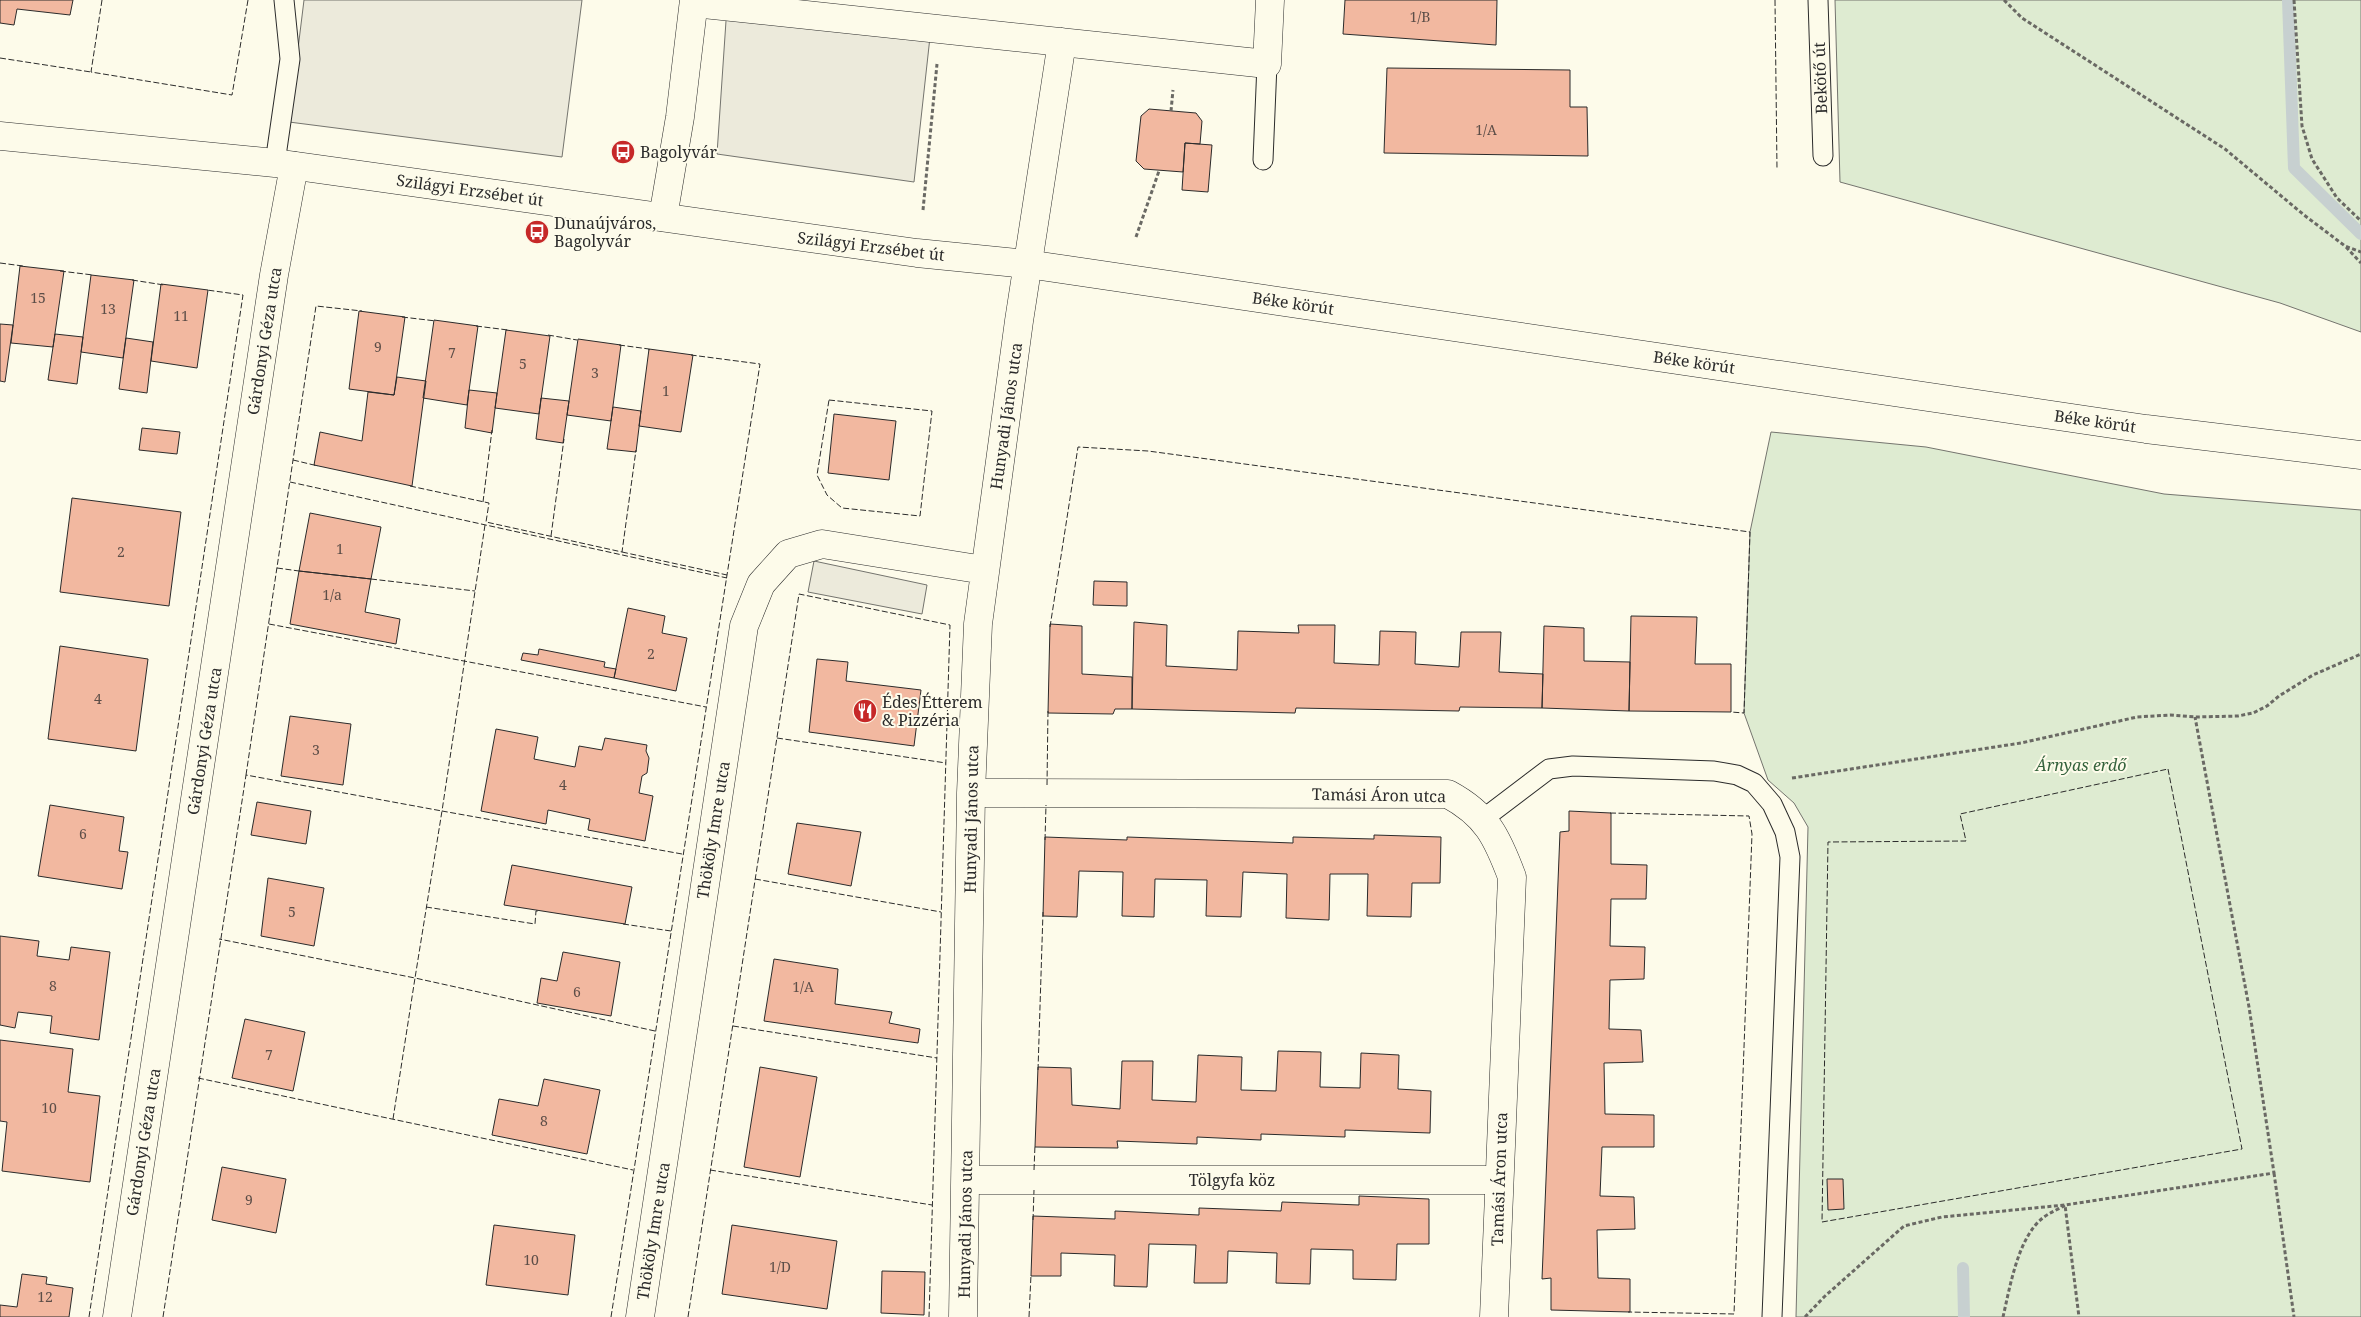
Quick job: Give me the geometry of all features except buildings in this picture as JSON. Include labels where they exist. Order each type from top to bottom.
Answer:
[{"type":"street","points":[[663,217],[680,117],[694,2],[1267,64],[1270,0]]},
{"type":"street","name":"Hunyadi János utca","points":[[963,1317],[971,793],[978,624],[1028,264],[1062,42]]},
{"type":"street","name":"Szilágyi Erzsébet út","points":[[0,136],[285,164],[917,253],[1028,264]]},
{"type":"street","name":"Gárdonyi Géza utca","points":[[117,1317],[274,275],[285,164]]},
{"type":"street","name":"Béke körút","points":[[1028,264],[2146,429],[2361,455]]},
{"type":"street","name":"Thököly Imre utca","points":[[640,1317],[744,626],[761,584],[788,554],[822,544],[984,570]]},
{"type":"street","name":"Tamási Áron utca","points":[[971,793],[1448,794],[1468,805],[1483,819],[1500,846],[1512,877],[1498,1180],[1494,1317]]},
{"type":"street","name":"Tölgyfa köz","points":[[966,1180],[1498,1180]]},
{"type":"lane","points":[[284,0],[290,59],[285,164]]},
{"type":"lane","name":"Bekötő út","points":[[1818,0],[1823,156]]},
{"type":"lane","points":[[1263,160],[1267,64]]},
{"type":"lane","points":[[1483,819],[1549,769],[1573,766],[1714,770],[1737,775],[1754,783],[1772,804],[1785,832],[1790,857],[1772,1317]]},
{"type":"path","points":[[2004,0],[2022,18],[2225,149],[2304,215],[2345,246],[2361,263]]},
{"type":"path","points":[[2294,0],[2302,126],[2312,159],[2337,198],[2361,221]]},
{"type":"path","points":[[923,210],[941,29]]},
{"type":"path","points":[[1136,236],[1159,171]]},
{"type":"path","points":[[2345,246],[2361,252]]},
{"type":"path","points":[[1754,783],[2021,743],[2137,717],[2170,715],[2195,717],[2238,716],[2267,706],[2279,696],[2313,675],[2361,654]]},
{"type":"path","points":[[2195,717],[2249,1007],[2294,1317]]},
{"type":"path","points":[[1805,1317],[1824,1297],[1904,1226],[1942,1217],[2065,1205],[2274,1173]]},
{"type":"path","points":[[2003,1317],[2016,1262],[2030,1234],[2043,1217],[2065,1205]]},
{"type":"path","points":[[2065,1205],[2079,1317]]},
{"type":"green space","points":[[1835,0],[2361,0],[2361,332],[2280,303],[1840,182]]},
{"type":"green space","name":"Árnyas erdő","points":[[1771,432],[1926,447],[2164,494],[2361,510],[2361,1317],[1796,1317],[1808,827],[1794,803],[1768,780],[1744,713],[1750,532]]},
{"type":"shaded area","points":[[304,0],[582,0],[562,157],[289,122]]},
{"type":"shaded area","points":[[727,6],[931,28],[914,182],[717,154]]},
{"type":"shaded area","points":[[814,561],[927,585],[922,614],[808,592]]},
{"type":"waterway","points":[[2288,0],[2294,168],[2361,234]]},
{"type":"waterway","points":[[1963,1268],[1964,1317]]},
{"type":"fence","points":[[102,0],[91,72],[232,95],[248,0]]},
{"type":"fence","points":[[1775,0],[1777,169]]},
{"type":"fence","points":[[0,58],[91,72]]},
{"type":"fence","points":[[0,263],[23,266]]},
{"type":"fence","points":[[60,271],[93,275]]},
{"type":"fence","points":[[132,280],[164,285]]},
{"type":"fence","points":[[89,1317],[243,295],[207,290]]},
{"type":"fence","points":[[246,775],[316,306],[362,311]]},
{"type":"fence","points":[[402,317],[436,321]]},
{"type":"fence","points":[[476,326],[508,330]]},
{"type":"fence","points":[[548,335],[577,340]]},
{"type":"fence","points":[[619,345],[649,349],[649,351]]},
{"type":"fence","points":[[611,1317],[760,364],[691,355]]},
{"type":"fence","points":[[829,400],[932,411],[920,516],[842,508],[827,495],[817,475],[829,400]]},
{"type":"fence","points":[[483,502],[492,430]]},
{"type":"fence","points":[[551,536],[564,439]]},
{"type":"fence","points":[[1050,627],[1078,447],[1148,451],[1750,532],[1744,713],[1731,712]]},
{"type":"fence","points":[[410,486],[489,503],[486,522],[622,552],[636,450]]},
{"type":"fence","points":[[293,460],[318,466]]},
{"type":"fence","points":[[290,482],[727,578]]},
{"type":"fence","points":[[485,525],[442,811],[682,854]]},
{"type":"fence","points":[[622,552],[727,575]]},
{"type":"fence","points":[[277,568],[299,571]]},
{"type":"fence","points":[[371,579],[475,591]]},
{"type":"fence","points":[[688,1317],[799,594],[950,625],[929,1317]]},
{"type":"fence","points":[[269,624],[706,707]]},
{"type":"fence","points":[[1047,785],[1048,710]]},
{"type":"fence","points":[[777,738],[946,763]]},
{"type":"fence","points":[[2168,769],[2242,1149],[1822,1222],[1828,842],[1966,841],[1960,814],[2168,769]]},
{"type":"fence","points":[[163,1317],[246,775],[442,811],[415,978],[219,939]]},
{"type":"fence","points":[[1045,840],[1046,805]]},
{"type":"fence","points":[[1610,813],[1749,816],[1752,834],[1734,1314],[1628,1312]]},
{"type":"fence","points":[[755,879],[941,912]]},
{"type":"fence","points":[[426,907],[535,924],[536,911],[539,911]]},
{"type":"fence","points":[[1038,1070],[1043,912]]},
{"type":"fence","points":[[623,924],[671,931]]},
{"type":"fence","points":[[393,1119],[415,978],[655,1031]]},
{"type":"fence","points":[[733,1026],[937,1058]]},
{"type":"fence","points":[[198,1078],[633,1170]]},
{"type":"fence","points":[[1034,1170],[1035,1145]]},
{"type":"fence","points":[[710,1170],[932,1205]]},
{"type":"fence","points":[[1033,1220],[1034,1190]]},
{"type":"fence","points":[[1029,1317],[1031,1275]]},
{"type":"place","name":"Bagolyvár","points":[[623,152]]},
{"type":"place","name":"Dunaújváros, Bagolyvár","points":[[537,232]]},
{"type":"place","name":"Édes Étterem & Pizzéria","points":[[865,711]]}]
